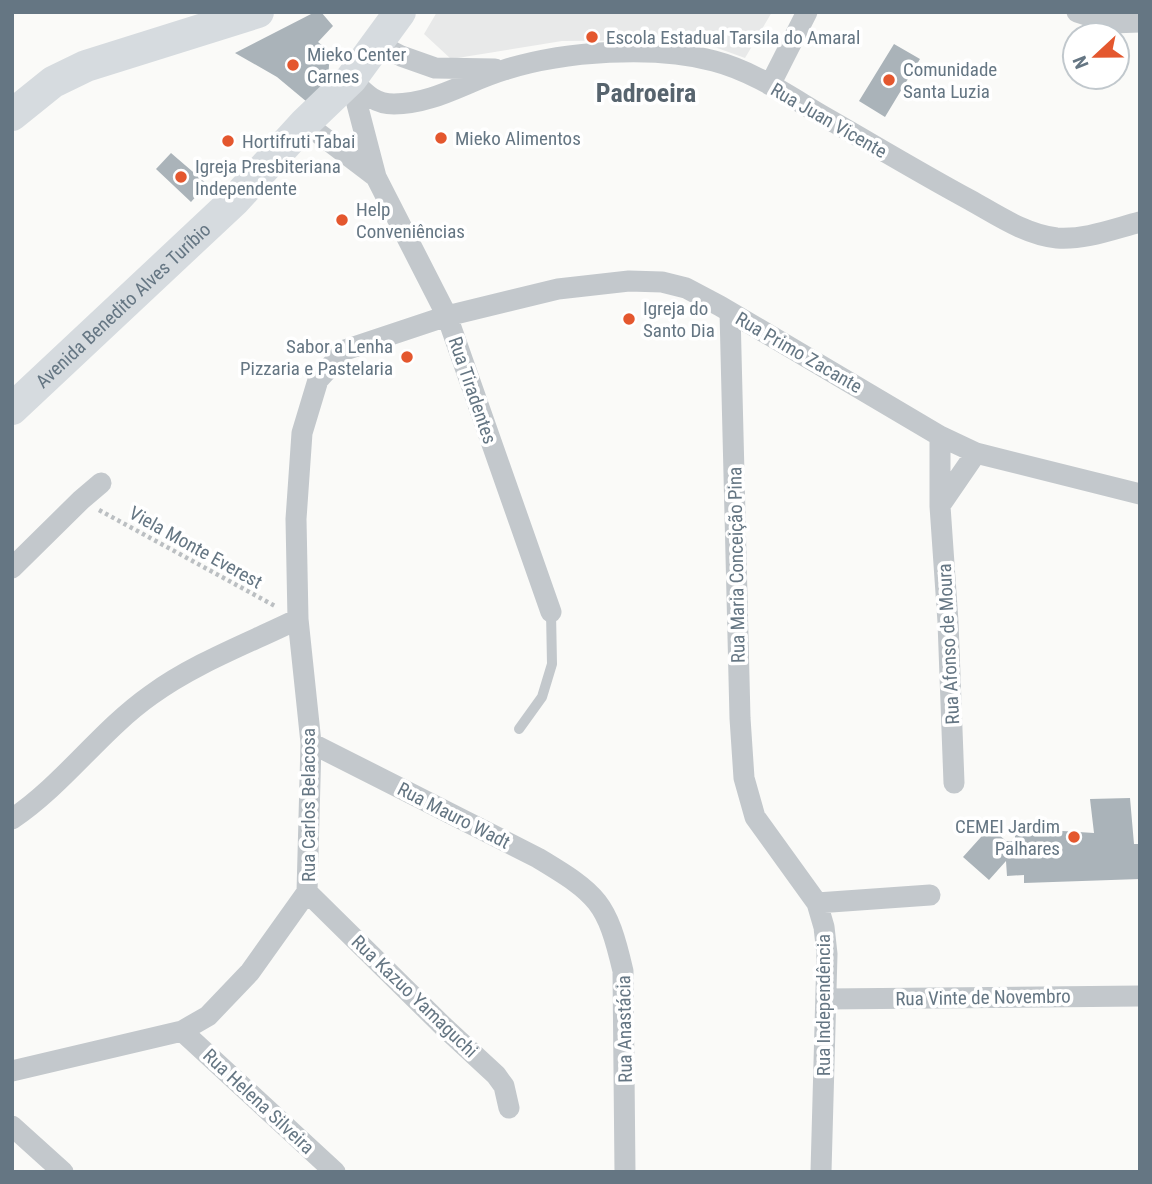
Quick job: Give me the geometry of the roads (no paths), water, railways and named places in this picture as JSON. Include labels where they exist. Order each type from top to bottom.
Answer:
[{"type":"main road","points":[[12,115],[52,82],[86,66],[258,12]]},
{"type":"main road","name":"Avenida Benedito Alves Turíbio","points":[[12,409],[234,200],[305,123],[351,79],[400,12]]},
{"type":"street","points":[[770,85],[807,12]]},
{"type":"street","points":[[1077,12],[1111,23],[1140,22]]},
{"type":"street","name":"Rua Juan Vicente","points":[[378,44],[401,56],[435,68],[504,69],[595,53],[670,53],[716,61],[770,85],[1015,225],[1058,238],[1084,236],[1140,222]]},
{"type":"street","name":"Rua Juan Vicente","points":[[351,79],[372,100],[393,104],[424,101],[504,69]]},
{"type":"street","name":"Rua Tiradentes","points":[[351,79],[376,177],[447,316],[551,612]]},
{"type":"street","name":"Rua Tiradentes","points":[[305,123],[376,177]]},
{"type":"street","name":"Rua Primo Zacante","points":[[447,316],[558,289],[629,281],[662,282],[686,288],[940,436],[976,453],[1140,495]]},
{"type":"street","name":"Rua Maria Conceição Pina","points":[[730,312],[740,719],[744,778],[755,817]]},
{"type":"street","name":"Rua Carlos Belacosa","points":[[12,1071],[182,1031],[208,1016],[250,972],[307,892],[311,743],[298,619],[296,519],[302,433],[318,380],[345,350],[447,316]]},
{"type":"street","name":"Rua Afonso de Moura","points":[[940,436],[940,506],[948,622],[954,783]]},
{"type":"street","points":[[940,506],[976,453]]},
{"type":"street","points":[[12,568],[101,483]]},
{"type":"street","points":[[12,819],[33,805],[111,728],[152,694],[208,662],[298,619]]},
{"type":"street","name":"Rua Mauro Wadt","points":[[311,743],[538,858],[592,894]]},
{"type":"street","name":"Rua Independência","points":[[755,817],[817,903],[824,927],[827,954],[821,1172]]},
{"type":"street","name":"Rua Kazuo Yamaguchi","points":[[307,892],[496,1075],[504,1086],[509,1108]]},
{"type":"street","name":"Rua Anastácia","points":[[592,894],[605,911],[624,971],[625,1172]]},
{"type":"street","points":[[817,903],[930,895]]},
{"type":"street","name":"Rua Vinte de Novembro","points":[[826,999],[1140,996]]},
{"type":"street","name":"Rua Helena Silveira","points":[[182,1031],[335,1172]]},
{"type":"street","points":[[12,1126],[63,1172]]},
{"type":"lane","points":[[519,729],[542,697],[552,664],[551,612]]},
{"type":"place","name":"Escola Estadual Tarsila do Amaral","points":[[592,37]]},
{"type":"place","name":"Mieko Center Carnes","points":[[293,65]]},
{"type":"place","name":"Comunidade Santa Luzia","points":[[889,80]]},
{"type":"place","name":"Mieko Alimentos","points":[[441,138]]},
{"type":"place","name":"Hortifruti Tabai","points":[[228,141]]},
{"type":"place","name":"Igreja Presbiteriana Independente","points":[[181,177]]},
{"type":"place","name":"Help Conveniências","points":[[342,220]]},
{"type":"place","name":"Igreja do Santo Dia","points":[[629,319]]},
{"type":"place","name":"Sabor a Lenha Pizzaria e Pastelaria","points":[[407,357]]},
{"type":"place","name":"CEMEI Jardim Palhares","points":[[1074,837]]},
{"type":"district","name":"Padroeira","points":[[646,93]]}]
